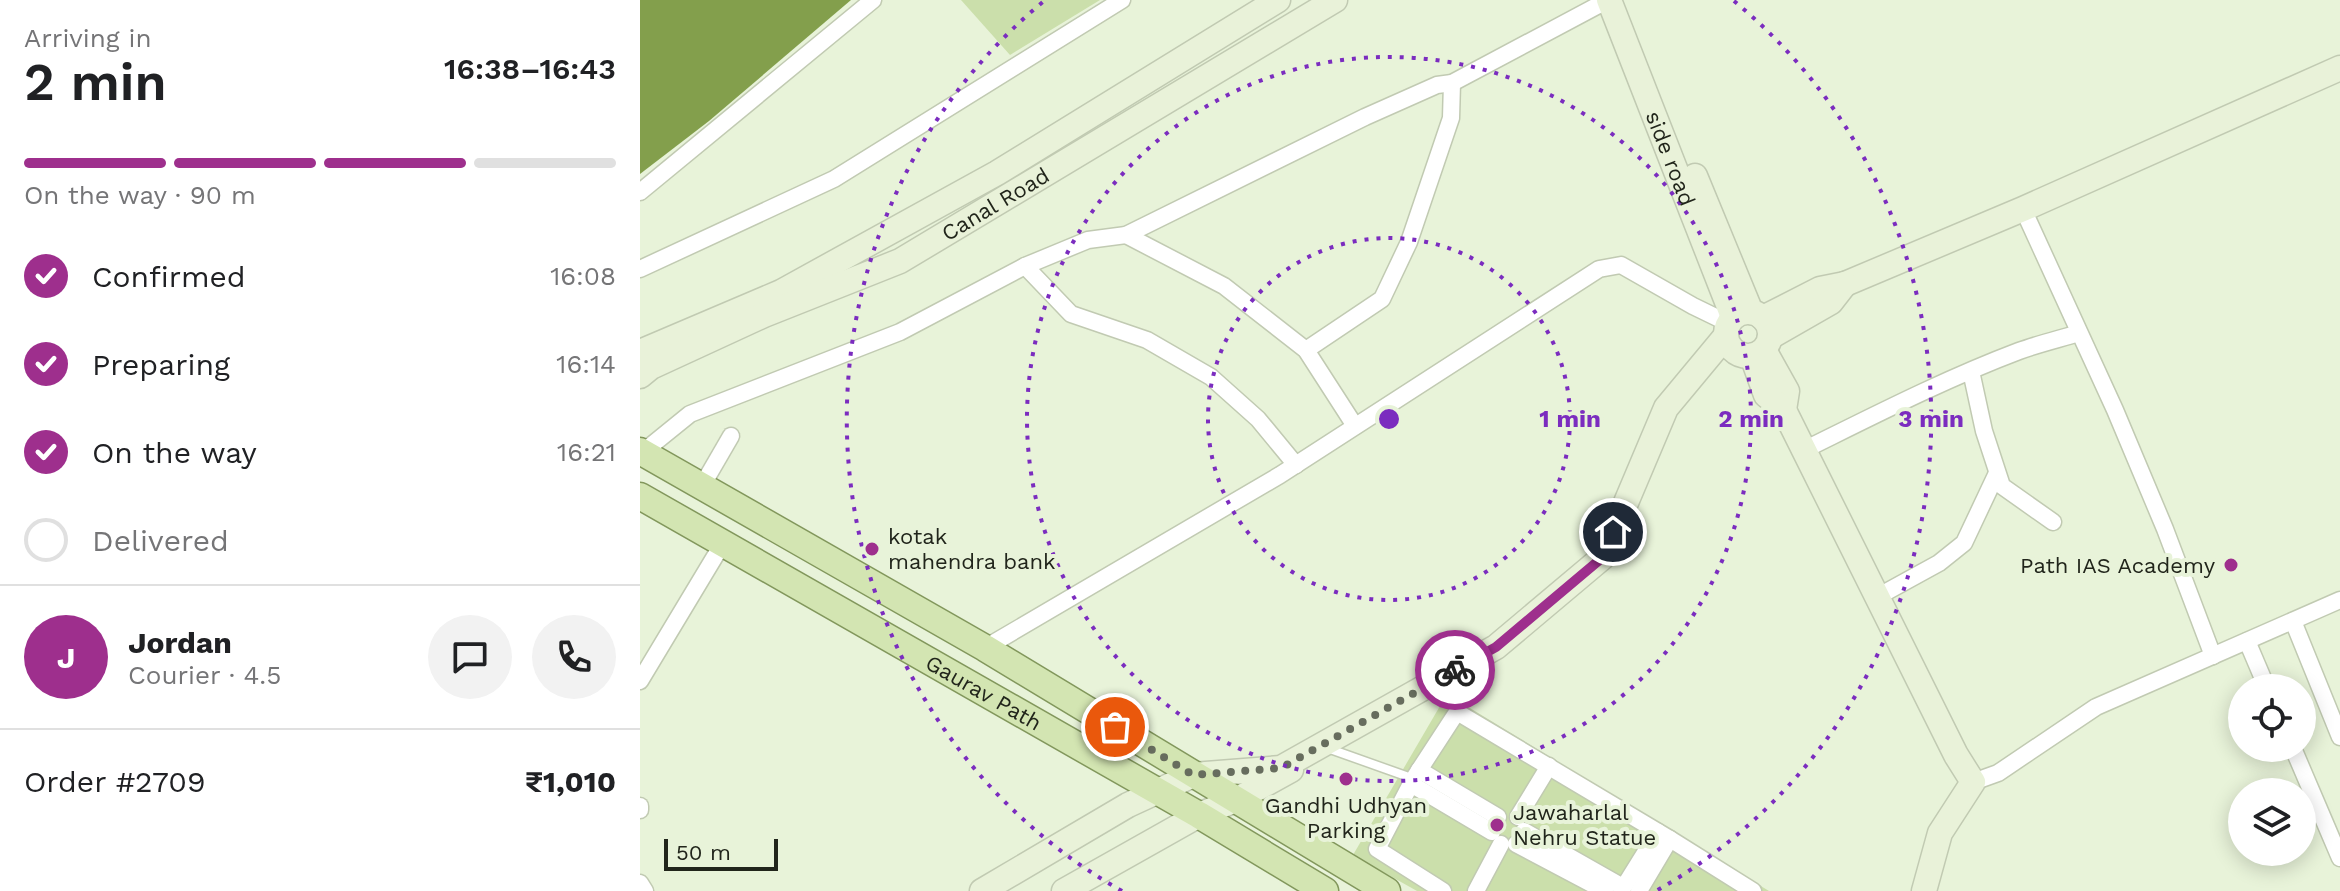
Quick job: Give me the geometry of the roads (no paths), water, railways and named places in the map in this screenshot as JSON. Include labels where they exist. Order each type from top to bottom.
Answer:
[{"type":"main road","points":[[642,451],[985,648],[1387,891]]},
{"type":"main road","name":"Gaurav Path","points":[[640,496],[1199,815],[1325,891]]},
{"type":"street","points":[[640,192],[873,0]]},
{"type":"street","points":[[640,269],[834,179],[1122,0]]},
{"type":"street","name":"Canal Road","points":[[640,352],[781,292],[984,181],[1278,0]]},
{"type":"street","name":"Canal Road","points":[[640,376],[651,367],[764,315],[900,261],[1335,0]]},
{"type":"street","points":[[642,451],[690,414],[900,332],[1025,266],[1088,240],[1126,235],[1365,117],[1437,85],[1452,83],[1608,0]]},
{"type":"street","name":"side road","points":[[1608,0],[1746,333]]},
{"type":"street","name":"side road","points":[[1623,0],[1746,333]]},
{"type":"street","points":[[982,891],[1128,805],[1193,775],[1281,768],[1496,647],[1603,557],[1666,408],[1746,333],[1831,302],[1845,284],[2023,209],[2340,68]]},
{"type":"street","points":[[1306,350],[1382,299],[1409,242],[1451,118],[1452,83]]},
{"type":"street","points":[[2023,209],[2115,410],[2165,529],[2213,656]]},
{"type":"street","points":[[1126,235],[1224,286],[1306,350],[1355,426]]},
{"type":"street","points":[[985,648],[1296,465],[1599,269],[1621,265],[1746,333],[1766,395],[1784,410],[1956,755],[1973,782]]},
{"type":"street","points":[[1025,266],[1071,314],[1147,340],[1211,377],[1258,419],[1296,465]]},
{"type":"street","points":[[1064,891],[1199,815],[1238,799],[1454,682],[1507,648],[1613,560],[1675,413],[1746,333]]},
{"type":"street","points":[[1804,450],[1971,371],[2079,333]]},
{"type":"street","points":[[1971,371],[1984,431],[2002,486],[2053,522]]},
{"type":"street","points":[[702,486],[731,436]]},
{"type":"street","points":[[1877,597],[1939,563],[1964,543],[1997,473]]},
{"type":"street","points":[[640,681],[723,543]]},
{"type":"street","points":[[1924,891],[1940,833],[1973,782],[1998,773],[2096,707],[2340,600]]},
{"type":"street","points":[[2293,621],[2340,737]]},
{"type":"street","points":[[2247,641],[2261,674]]},
{"type":"street","points":[[1443,891],[1377,849],[1413,777],[1457,712],[1753,891]]},
{"type":"street","points":[[2299,762],[2340,858]]},
{"type":"street","points":[[1476,891],[1508,831],[1549,766]]},
{"type":"street","points":[[1413,777],[1508,831],[1623,888],[1664,835]]},
{"type":"street","points":[[640,883],[645,891]]},
{"type":"lane","points":[[1330,749],[1413,777]]},
{"type":"place","name":"kotak mahendra bank","points":[[872,549]]},
{"type":"place","name":"Path IAS Academy","points":[[2231,565]]},
{"type":"place","name":"Gandhi Udhyan Parking","points":[[1346,779]]},
{"type":"place","name":"Jawaharlal Nehru Statue","points":[[1497,825]]}]
